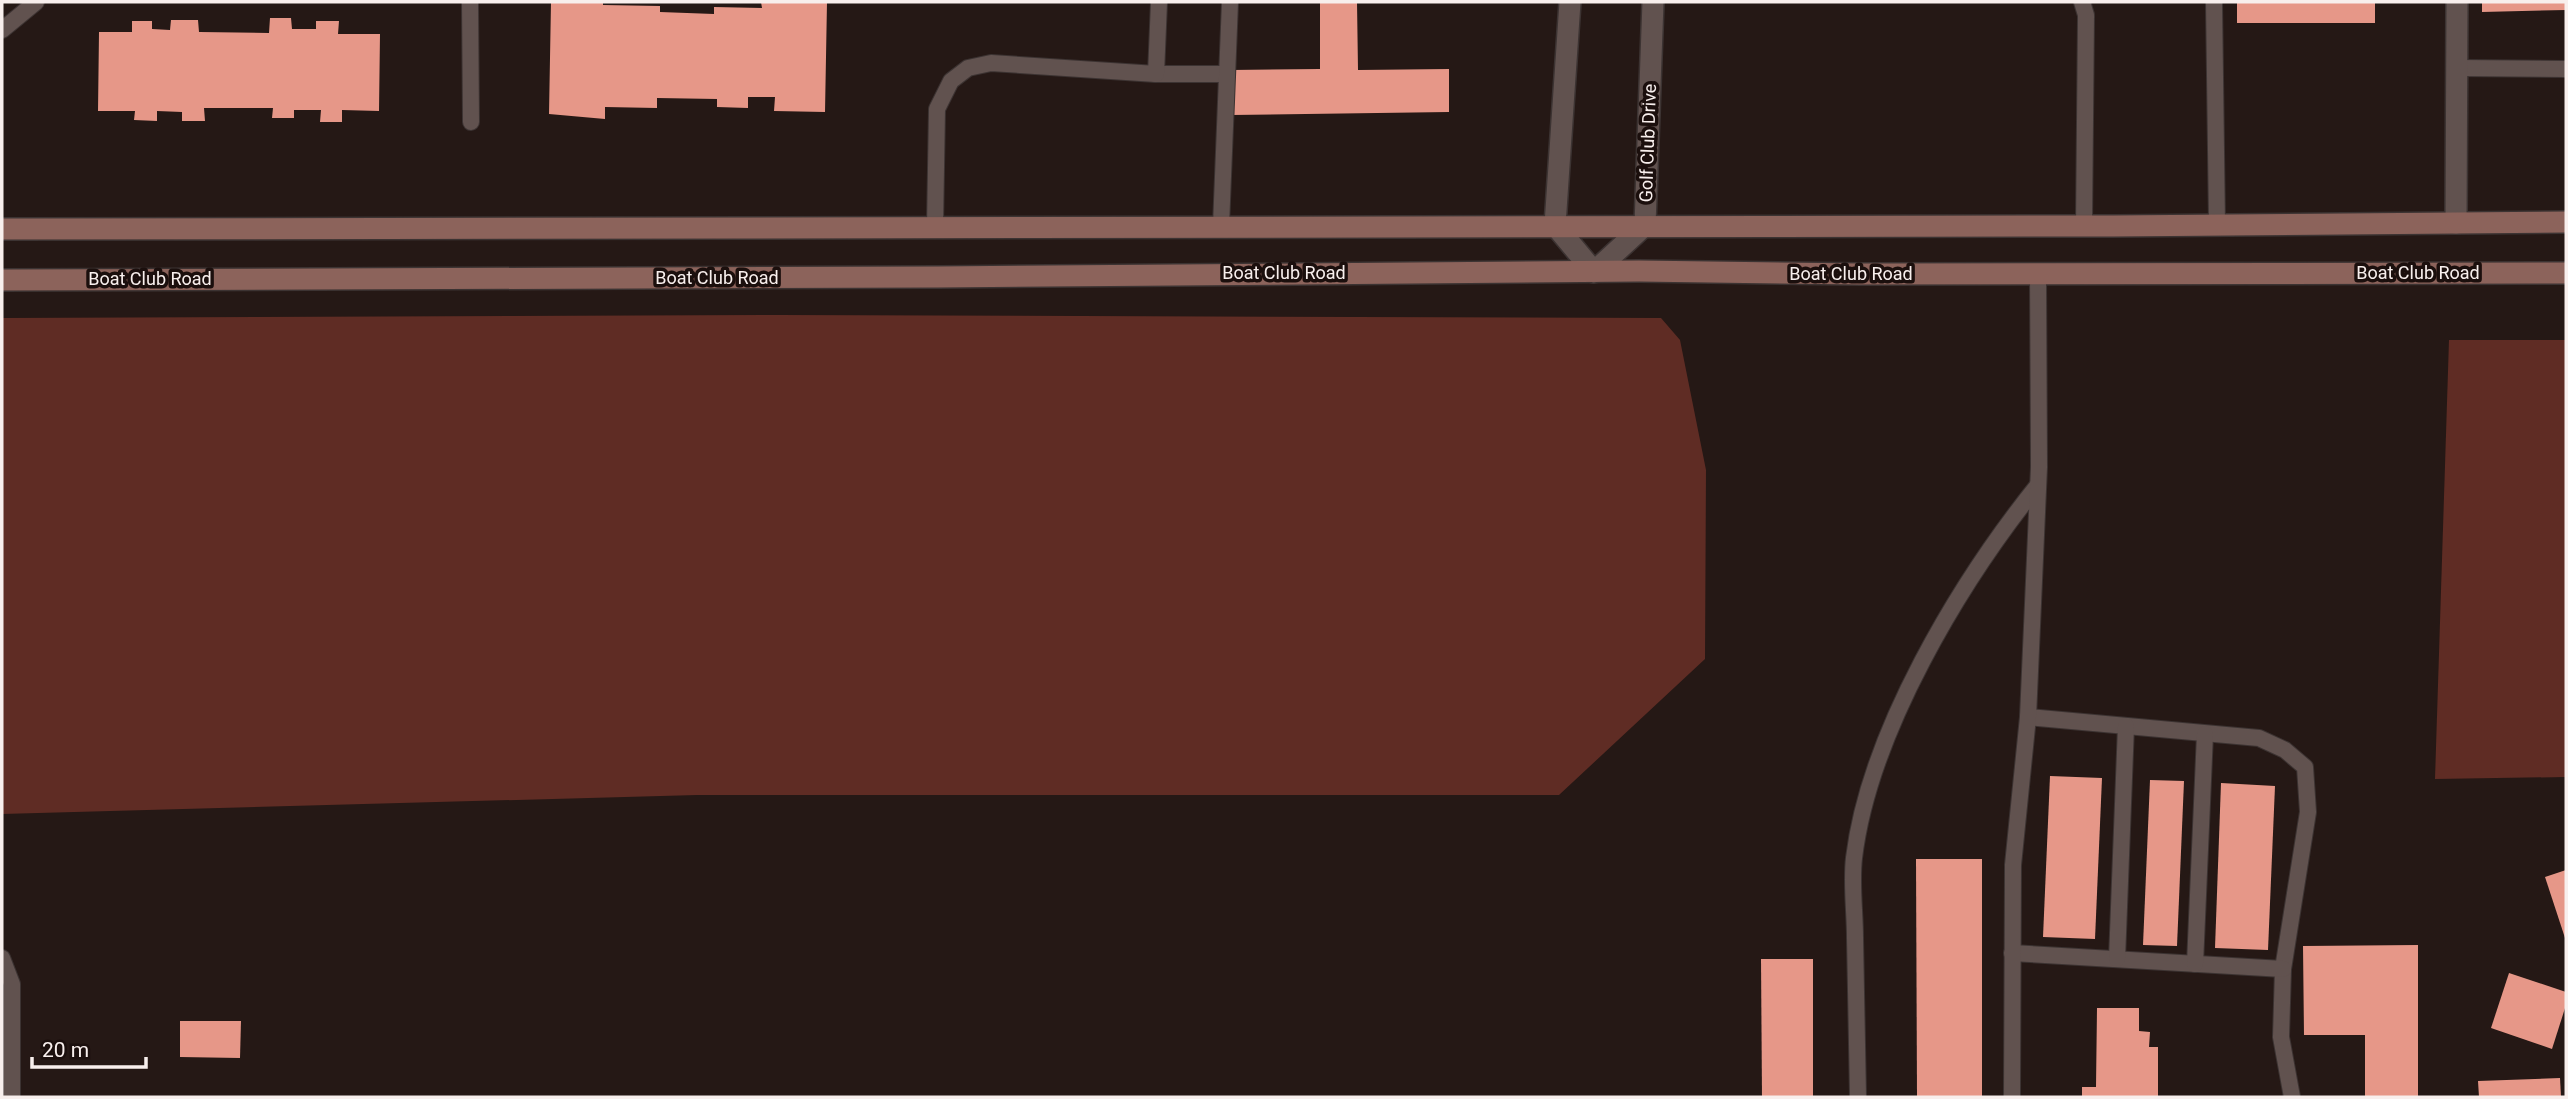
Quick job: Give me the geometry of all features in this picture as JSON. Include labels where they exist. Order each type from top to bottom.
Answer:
[{"type":"main road","points":[[2,229],[2084,226],[2566,222]]},
{"type":"main road","name":"Boat Club Road","points":[[2,280],[1594,271],[2566,273]]},
{"type":"street","points":[[1570,2],[1555,225],[1594,271]]},
{"type":"street","name":"Golf Club Drive","points":[[1594,271],[1645,225],[1653,2]]},
{"type":"street","points":[[2455,223],[2457,2]]},
{"type":"lane","points":[[2,30],[36,2]]},
{"type":"lane","points":[[470,2],[471,122]]},
{"type":"lane","points":[[1156,74],[1159,2]]},
{"type":"lane","points":[[1221,226],[1230,2]]},
{"type":"lane","points":[[2082,2],[2086,15],[2084,226]]},
{"type":"lane","points":[[2214,2],[2217,225]]},
{"type":"lane","points":[[935,226],[937,108],[951,81],[968,68],[992,63],[1156,74],[1227,74]]},
{"type":"lane","points":[[2457,68],[2566,69]]},
{"type":"lane","points":[[2012,1097],[2013,865],[2028,718],[2038,485],[2038,274]]},
{"type":"lane","points":[[1858,1097],[1854,860],[1864,796],[1897,711],[1935,642],[2001,531],[2038,485]]},
{"type":"lane","points":[[2028,718],[2259,738],[2284,750],[2305,767],[2308,812],[2283,969],[2281,1037],[2292,1097]]},
{"type":"lane","points":[[2118,959],[2126,726]]},
{"type":"lane","points":[[2195,964],[2204,734]]},
{"type":"lane","points":[[2012,953],[2283,969]]},
{"type":"lane","points":[[2,958],[12,984],[12,1097]]},
{"type":"shaded area","points":[[777,315],[1661,318],[1680,340],[1706,470],[1705,659],[1559,795],[697,795],[2,814],[2,318]]},
{"type":"shaded area","points":[[2449,340],[2566,340],[2566,777],[2435,779]]},
{"type":"building","points":[[551,2],[660,6],[660,12],[714,14],[714,7],[762,8],[761,2],[827,2],[825,112],[774,111],[775,97],[748,97],[748,108],[717,107],[717,99],[657,98],[657,108],[605,107],[605,119],[549,114]]},
{"type":"building","points":[[1320,2],[1357,2],[1358,70],[1449,69],[1449,112],[1231,115],[1231,70],[1320,69]]},
{"type":"building","points":[[2237,2],[2375,2],[2375,23],[2237,23]]},
{"type":"building","points":[[2482,2],[2566,2],[2566,10],[2482,12]]},
{"type":"building","points":[[270,18],[291,18],[292,29],[316,29],[316,21],[339,21],[338,34],[380,34],[379,111],[342,110],[342,122],[320,122],[321,110],[294,110],[294,118],[272,118],[273,108],[204,108],[205,121],[182,121],[182,112],[157,111],[157,121],[134,120],[135,111],[98,111],[99,32],[132,32],[132,21],[152,21],[152,29],[170,30],[171,20],[198,20],[199,32],[269,33]]},
{"type":"building","points":[[2050,776],[2102,778],[2095,939],[2043,937]]},
{"type":"building","points":[[2150,780],[2184,781],[2177,946],[2143,945]]},
{"type":"building","points":[[2221,783],[2275,786],[2268,950],[2215,948]]},
{"type":"building","points":[[1916,859],[1982,859],[1982,1097],[1917,1097]]},
{"type":"building","points":[[2566,870],[2566,941],[2545,877]]},
{"type":"building","points":[[2418,945],[2418,1097],[2365,1097],[2365,1035],[2304,1035],[2303,946]]},
{"type":"building","points":[[1761,959],[1813,959],[1813,1097],[1762,1097]]},
{"type":"building","points":[[2509,973],[2566,992],[2566,1005],[2552,1049],[2491,1028]]},
{"type":"building","points":[[2097,1008],[2139,1008],[2139,1031],[2150,1032],[2149,1047],[2158,1047],[2158,1097],[2082,1097],[2082,1087],[2096,1087]]},
{"type":"building","points":[[180,1021],[241,1021],[240,1058],[180,1057]]},
{"type":"building","points":[[2560,1078],[2561,1097],[2479,1097],[2478,1081]]}]
